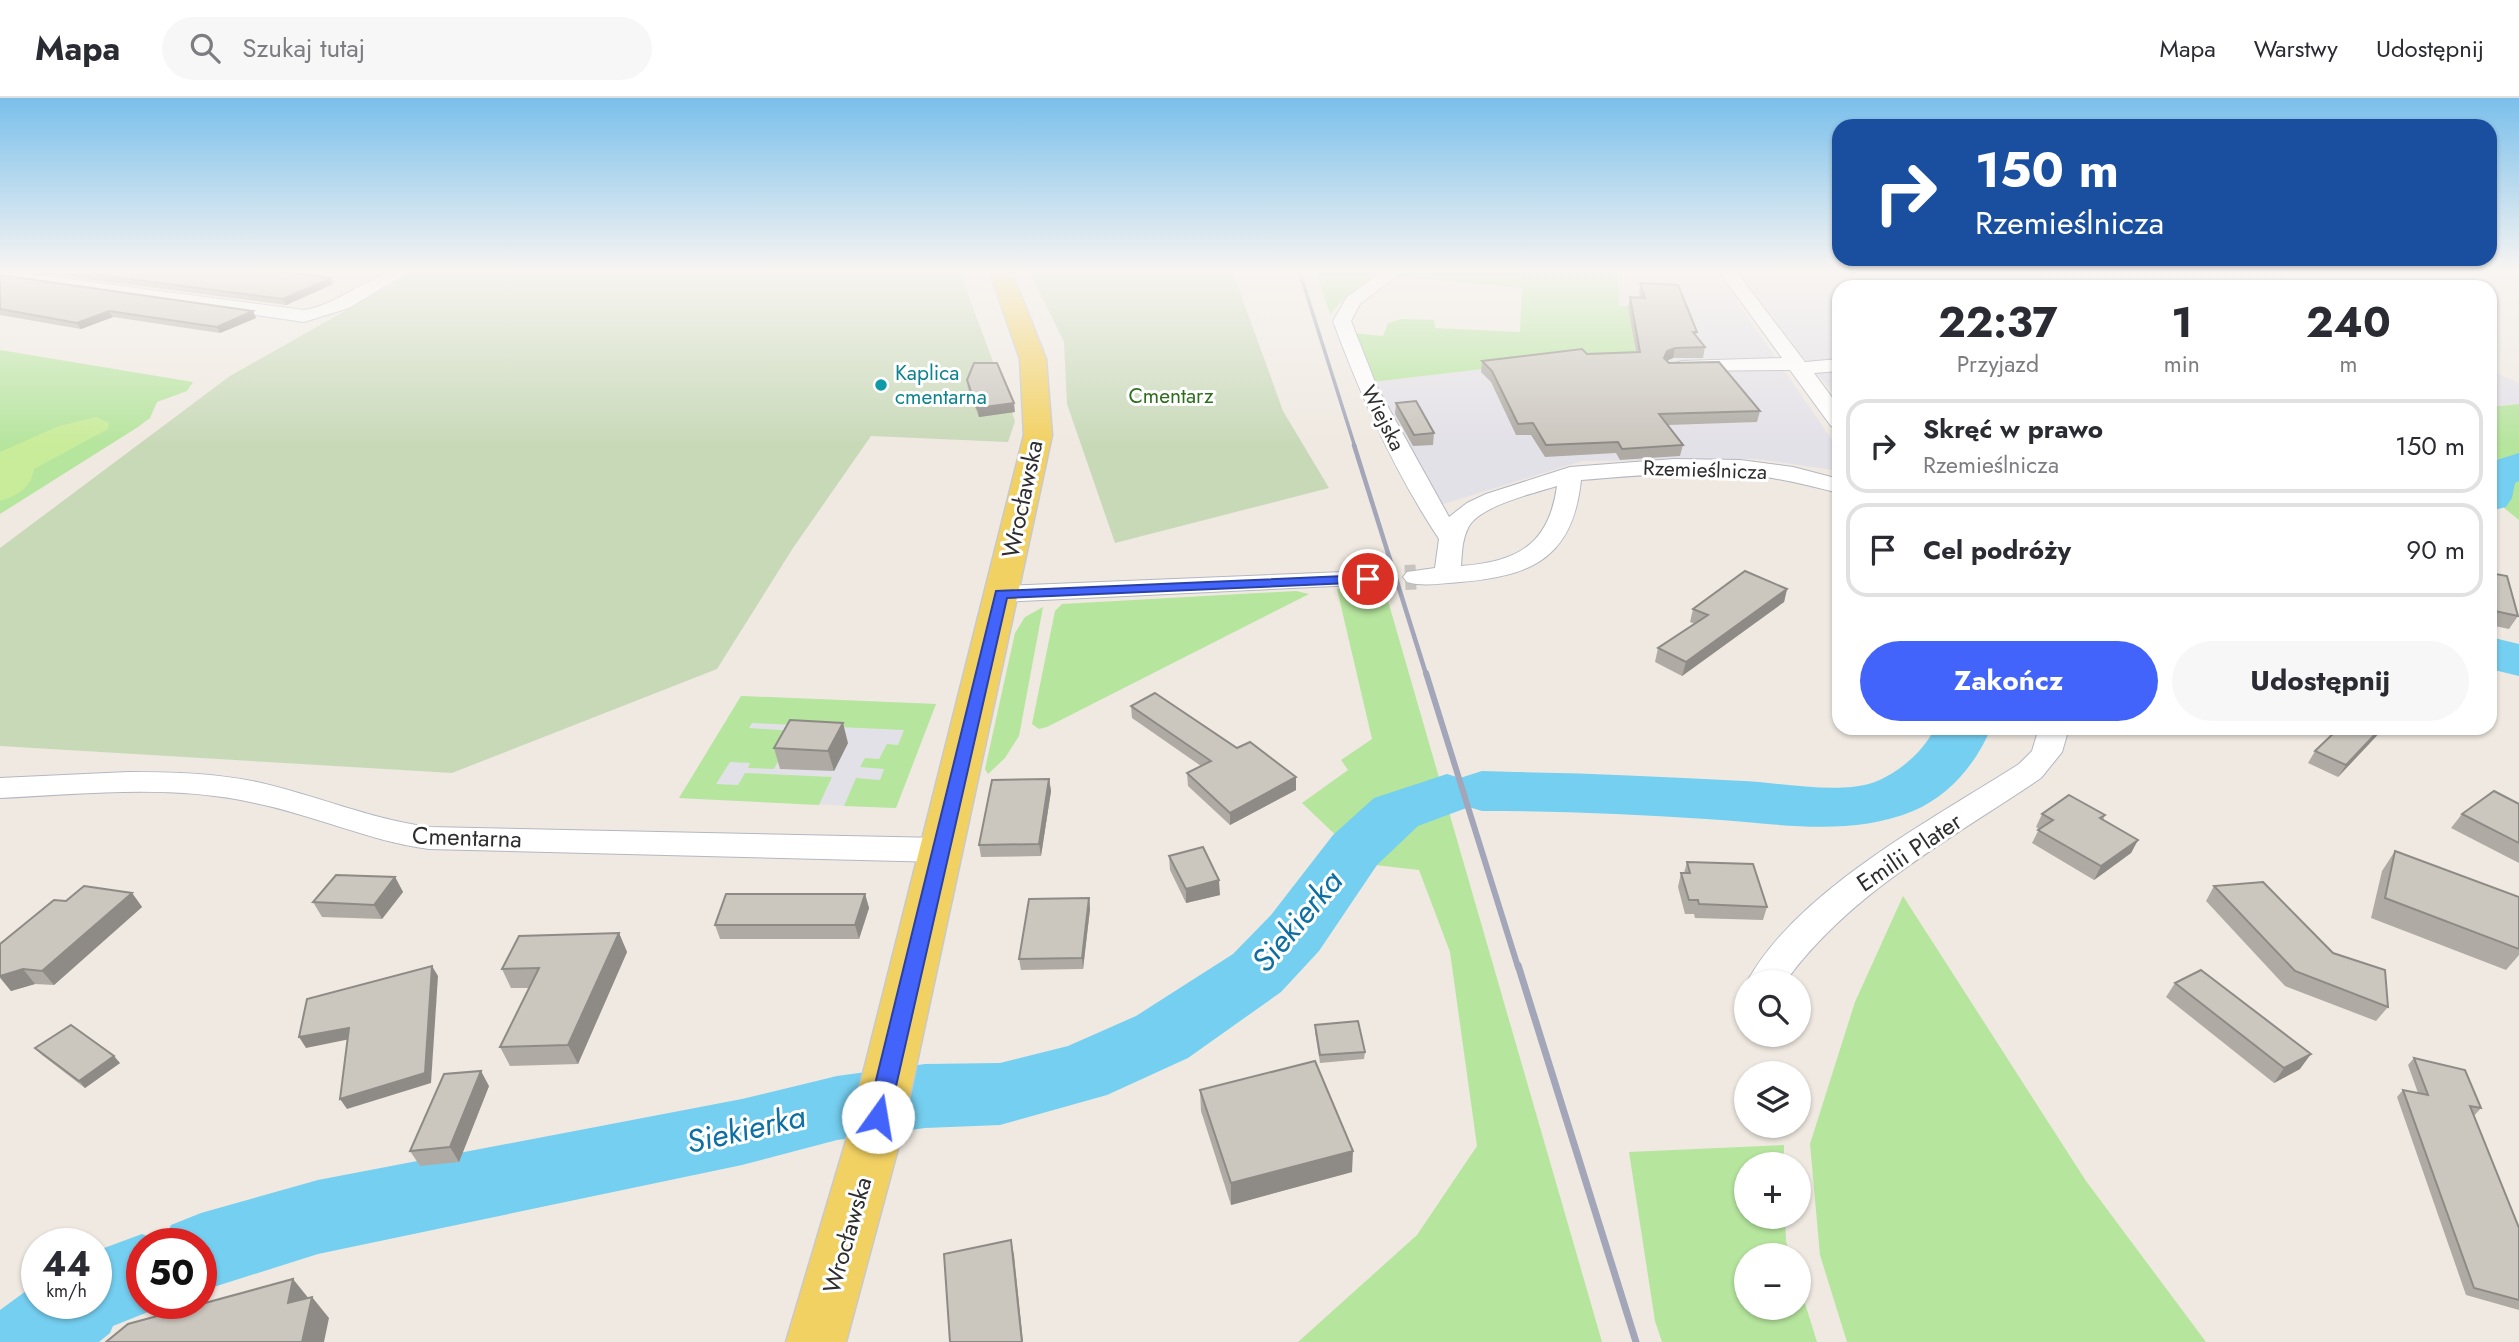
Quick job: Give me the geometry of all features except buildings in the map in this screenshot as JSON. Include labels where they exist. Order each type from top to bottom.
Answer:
[{"type":"main road","name":"Wrocławska","points":[[816,1342],[873,1141],[1038,435],[1033,359],[1022,328]]},
{"type":"street","name":"Wiejska","points":[[1345,328],[1367,387],[1425,500],[1451,539]]},
{"type":"street","points":[[1768,328],[1832,412]]},
{"type":"street","points":[[1674,367],[1832,365]]},
{"type":"street","name":"Rzemieślnicza","points":[[1447,575],[1451,539],[1458,521],[1475,508],[1570,474],[1674,466],[1740,467],[1793,474],[1832,484]]},
{"type":"street","points":[[1416,578],[1501,571],[1524,562],[1544,548],[1559,525],[1570,492],[1570,474]]},
{"type":"street","points":[[1001,594],[1368,579]]},
{"type":"street","name":"Emilii Plater","points":[[1774,970],[1790,947],[1859,884],[2030,771],[2042,760],[2050,746],[2052,735]]},
{"type":"street","name":"Cmentarna","points":[[0,788],[176,782],[218,786],[255,792],[369,827],[429,838],[940,850]]},
{"type":"shaded area","points":[[1608,328],[1755,328],[1832,440],[1832,470],[1757,459],[1582,461],[1440,505],[1372,382],[1594,356]]},
{"type":"shaded area","points":[[1781,328],[1832,328],[1832,392]]},
{"type":"shaded area","points":[[2497,373],[2519,383],[2519,404],[2497,406]]},
{"type":"shaded area","points":[[741,696],[936,704],[896,808],[679,798]]},
{"type":"green space","points":[[315,328],[981,328],[1015,421],[1008,442],[871,436],[793,548],[717,669],[452,773],[0,746],[0,548],[230,376]]},
{"type":"green space","name":"Cmentarz","points":[[1057,328],[1253,328],[1283,411],[1329,488],[1115,543],[1067,404],[1064,342]]},
{"type":"green space","points":[[1386,328],[1520,332],[1520,328],[1632,328],[1636,357],[1594,356],[1372,382],[1352,333],[1383,336]]},
{"type":"green space","points":[[0,350],[193,382],[187,391],[157,402],[150,418],[138,427],[0,514]]},
{"type":"green space","points":[[2519,404],[2519,457],[2497,460],[2497,406]]},
{"type":"green space","points":[[96,417],[109,423],[108,429],[34,469],[23,490],[0,501],[0,452],[59,426]]},
{"type":"green space","points":[[2519,475],[2519,520],[2503,507],[2504,486],[2510,477]]},
{"type":"green space","points":[[1384,587],[1602,1342],[1298,1342],[1417,1235],[1477,1146],[1450,952],[1419,870],[1366,864],[1302,803],[1348,770],[1341,760],[1372,739],[1337,589]]},
{"type":"green space","points":[[1296,591],[1309,594],[1047,727],[1039,729],[1032,724],[1055,611],[1062,604]]},
{"type":"green space","points":[[1043,607],[1019,736],[1005,758],[988,774],[985,769],[1015,633],[1025,617]]},
{"type":"green space","points":[[741,696],[936,704],[896,808],[844,806],[856,778],[880,780],[884,769],[860,767],[865,758],[879,759],[887,744],[898,745],[904,730],[752,723],[749,728],[795,731],[774,769],[748,768],[750,763],[730,762],[716,784],[738,785],[745,773],[832,777],[819,805],[679,798]]},
{"type":"green space","points":[[1903,896],[2086,1181],[2206,1342],[1847,1342],[1820,1255],[1810,1144],[1855,1002]]},
{"type":"green space","points":[[1784,1145],[1784,1152],[1734,1152],[1734,1229],[1786,1229],[1787,1243],[1734,1243],[1734,1320],[1810,1320],[1817,1342],[1662,1342],[1655,1321],[1629,1152]]},
{"type":"waterway","name":"Siekierka","points":[[2497,475],[2519,466]]},
{"type":"waterway","name":"Siekierka","points":[[2497,655],[2519,660]]},
{"type":"waterway","name":"Siekierka","points":[[1482,791],[1613,794],[1811,806],[1863,805],[1904,792],[1929,775],[1949,753],[1960,735]]},
{"type":"waterway","name":"Siekierka","points":[[217,1247],[318,1217],[742,1132],[837,1108],[925,1096],[1000,1094],[1081,1073],[1162,1037],[1257,973],[1295,933],[1355,850],[1396,812],[1447,794]]},
{"type":"waterway","name":"Siekierka","points":[[112,1286],[126,1280]]},
{"type":"waterway","name":"Siekierka","points":[[30,1342],[60,1319]]},
{"type":"tunnel","points":[[1368,579],[1416,577]]},
{"type":"railway","points":[[1317,328],[1355,447]]},
{"type":"railway","points":[[1354,445],[1426,674]]},
{"type":"railway","points":[[1426,673],[1518,967]]},
{"type":"railway","points":[[1518,965],[1636,1342]]},
{"type":"place","name":"Kaplica cmentarna","points":[[881,385]]},
{"type":"route","points":[[878,1117],[1001,594],[1368,579]]}]
